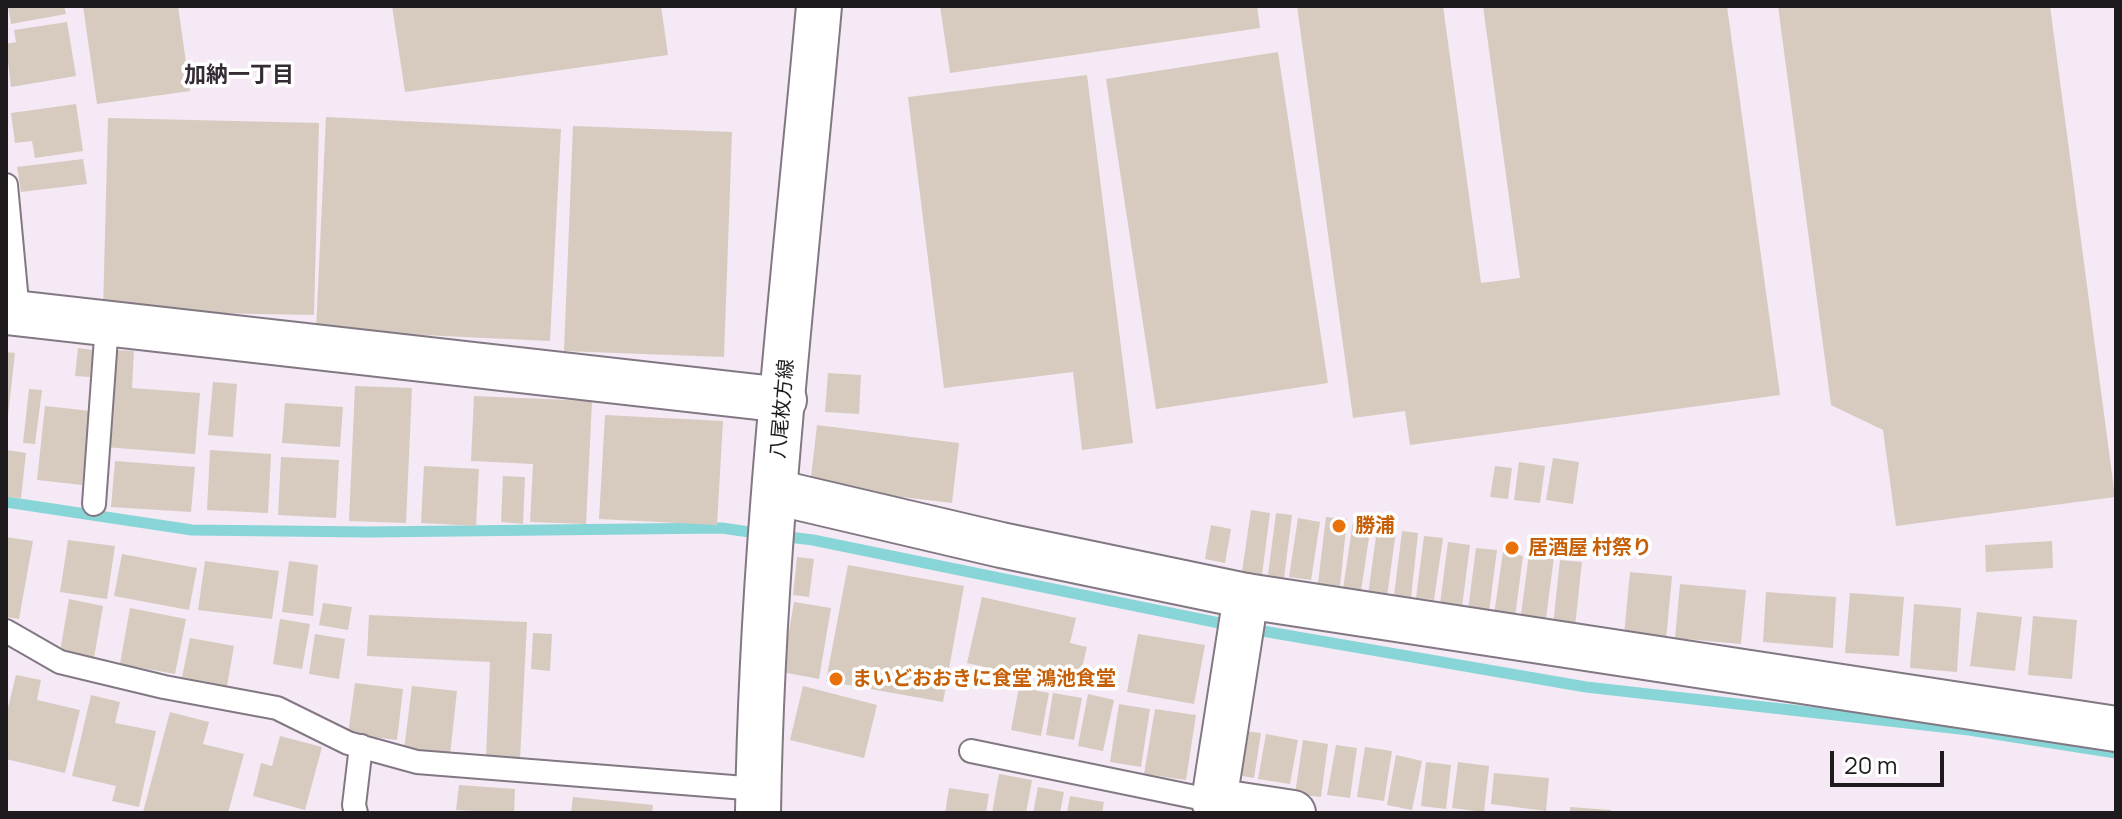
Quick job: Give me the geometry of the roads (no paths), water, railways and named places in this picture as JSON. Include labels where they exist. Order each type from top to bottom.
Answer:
[{"type":"street","name":"八尾枚方線","points":[[758,801],[760,706],[774,501],[819,6]]},
{"type":"street","points":[[12,313],[784,400]]},
{"type":"street","points":[[774,501],[1001,545],[1246,599],[2116,729]]},
{"type":"street","points":[[1246,599],[1214,801],[1293,813]]},
{"type":"lane","points":[[6,185],[12,313]]},
{"type":"lane","points":[[94,504],[107,324]]},
{"type":"lane","points":[[6,631],[60,662],[164,687],[277,708],[348,743],[417,762],[758,801]]},
{"type":"lane","points":[[356,813],[354,805],[361,746]]},
{"type":"lane","points":[[971,751],[1214,801]]},
{"type":"waterway","points":[[6,502],[192,530],[369,532],[722,528],[763,534]]},
{"type":"waterway","points":[[780,536],[813,540],[1234,626]]},
{"type":"waterway","points":[[1251,629],[1586,687],[1969,730],[2116,753]]},
{"type":"place","name":"勝浦","points":[[1339,526]]},
{"type":"place","name":"居酒屋 村祭り","points":[[1512,548]]},
{"type":"place","name":"まいどおおきに食堂 鴻池食堂","points":[[836,679]]},
{"type":"district","name":"加納一丁目","points":[[239,76]]}]
